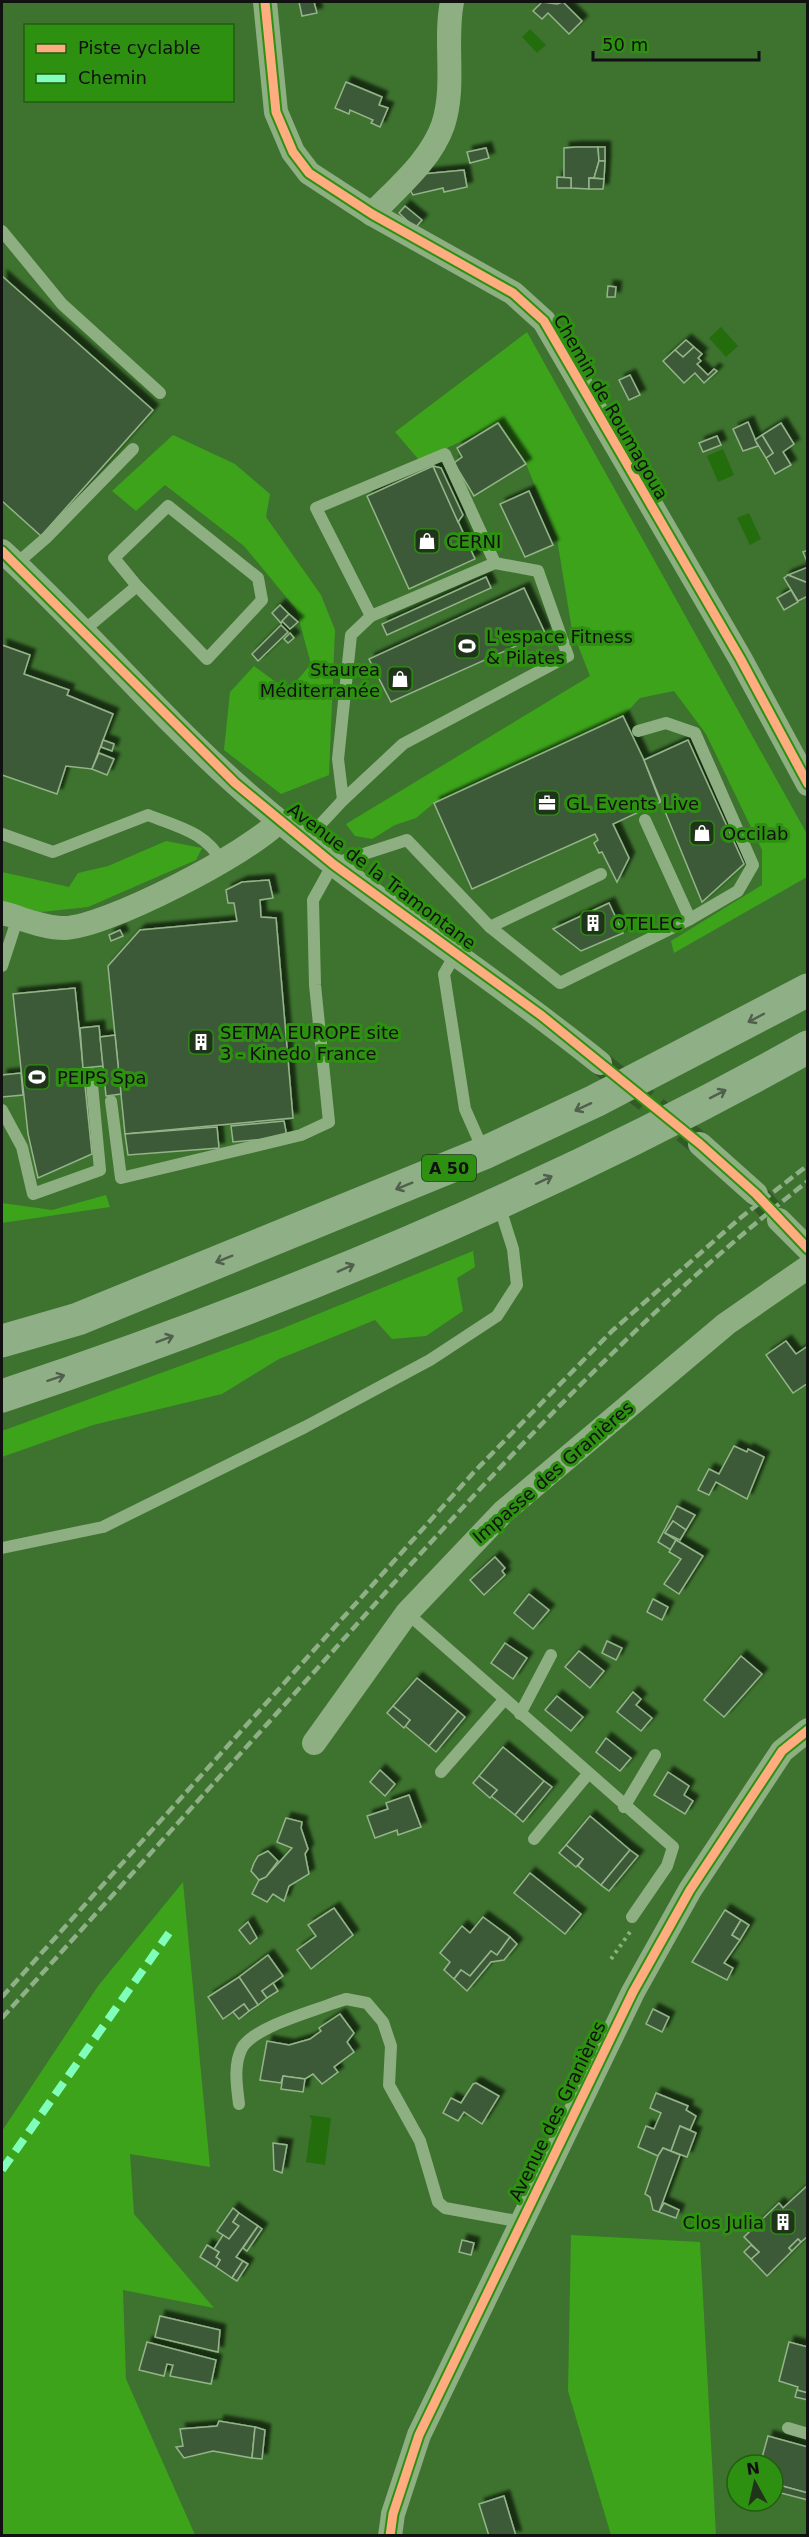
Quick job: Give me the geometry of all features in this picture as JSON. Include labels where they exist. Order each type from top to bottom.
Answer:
[{"type":"highway","name":"A 50","points":[[2,1341],[78,1319],[484,1153],[595,1101],[807,990]]},
{"type":"highway","points":[[2,1396],[110,1360],[302,1287],[498,1202],[609,1150],[807,1047]]},
{"type":"street","name":"Chemin de Roumagoua","points":[[265,2],[276,112],[293,152],[309,173],[372,214],[513,293],[544,321],[740,658],[807,784]]},
{"type":"street","points":[[372,214],[427,155],[443,125],[447,101],[449,15],[452,2]]},
{"type":"street","name":"Avenue de la Tramontane","points":[[9,557],[235,783],[279,821],[333,864],[456,953],[600,1063]]},
{"type":"street","points":[[10,915],[46,926],[64,928],[88,925],[110,918],[222,862],[268,833],[279,821]]},
{"type":"street","points":[[700,1144],[756,1194]]},
{"type":"street","points":[[779,1220],[807,1249]]},
{"type":"street","name":"Impasse des Granières","points":[[314,1743],[407,1613],[503,1512],[726,1324],[807,1267]]},
{"type":"street","name":"Avenue des Granières","points":[[390,2535],[393,2514],[419,2435],[633,1992],[690,1890],[782,1750],[807,1730]]},
{"type":"lane","points":[[2,231],[62,304],[160,393]]},
{"type":"lane","points":[[9,557],[46,538],[133,449]]},
{"type":"lane","points":[[371,616],[316,508],[445,454],[495,562]]},
{"type":"lane","points":[[168,506],[258,578],[262,600],[207,659],[137,586],[114,558],[168,506]]},
{"type":"lane","points":[[305,841],[343,800],[403,744],[568,656],[538,571],[495,562],[371,616],[351,635],[338,759],[343,800]]},
{"type":"lane","points":[[83,630],[137,586]]},
{"type":"lane","points":[[111,1101],[121,1178],[301,1135],[329,1122],[315,985],[313,900],[333,864],[407,840],[490,927],[560,983],[690,919],[738,891],[753,865],[695,733],[666,723],[638,731]]},
{"type":"lane","points":[[2,834],[53,852],[148,815],[202,837],[210,843],[222,862]]},
{"type":"lane","points":[[645,820],[690,919]]},
{"type":"lane","points":[[490,927],[601,874]]},
{"type":"lane","points":[[2,966],[10,915]]},
{"type":"lane","points":[[456,953],[444,975],[465,1109],[484,1153]]},
{"type":"lane","points":[[2,1110],[22,1147],[33,1194],[100,1170],[91,1074]]},
{"type":"lane","points":[[2,1548],[103,1527],[305,1427],[430,1360],[497,1316],[517,1285],[513,1249],[498,1202]]},
{"type":"lane","points":[[407,1613],[624,1807],[673,1847],[667,1866],[632,1917]]},
{"type":"lane","points":[[520,1714],[551,1655]]},
{"type":"lane","points":[[441,1772],[504,1700]]},
{"type":"lane","points":[[624,1807],[655,1755]]},
{"type":"lane","points":[[534,1839],[588,1774]]},
{"type":"lane","points":[[238,2104],[237,2063],[249,2039],[260,2032],[346,1999],[367,2003],[376,2011],[389,2035],[391,2046],[389,2085],[420,2140],[438,2202],[445,2208],[522,2222]]},
{"type":"lane","points":[[788,2428],[807,2434]]},
{"type":"path","points":[[611,1959],[632,1929],[632,1917]]},
{"type":"shaded area","points":[[530,29],[546,45],[537,53],[522,37]]},
{"type":"shaded area","points":[[721,327],[738,346],[726,357],[709,338]]},
{"type":"shaded area","points":[[527,332],[807,834],[807,877],[674,953],[671,941],[762,885],[762,850],[706,734],[674,691],[640,698],[623,716],[434,803],[416,818],[395,825],[372,839],[355,836],[346,824],[590,676],[572,630],[557,539],[526,464],[499,423],[420,461],[395,432]]},
{"type":"shaded area","points":[[173,435],[235,464],[270,494],[266,517],[321,595],[335,630],[329,775],[281,794],[224,750],[230,692],[254,666],[288,691],[311,664],[296,609],[244,546],[165,485],[136,511],[112,491]]},
{"type":"shaded area","points":[[723,449],[734,475],[718,482],[707,456]]},
{"type":"shaded area","points":[[749,513],[761,539],[750,545],[737,518]]},
{"type":"shaded area","points":[[166,841],[202,848],[196,860],[88,907],[41,912],[2,902],[2,872],[69,887],[78,873],[108,866]]},
{"type":"shaded area","points":[[106,1195],[110,1207],[2,1223],[2,1203],[52,1210]]},
{"type":"shaded area","points":[[473,1251],[475,1267],[457,1278],[463,1311],[426,1336],[392,1339],[375,1320],[279,1359],[222,1394],[93,1425],[2,1457],[2,1431],[281,1329]]},
{"type":"shaded area","points":[[183,1882],[210,2167],[130,2154],[134,2214],[214,2308],[123,2290],[126,2379],[195,2535],[2,2535],[2,2131],[98,1986]]},
{"type":"shaded area","points":[[309,2115],[331,2118],[325,2165],[306,2162],[312,2120]]},
{"type":"shaded area","points":[[571,2235],[700,2242],[716,2535],[611,2535],[568,2391]]},
{"type":"building","points":[[299,2],[314,2],[317,13],[302,16]]},
{"type":"building","points":[[542,2],[557,4],[563,2],[582,21],[569,34],[548,13],[542,19],[533,11]]},
{"type":"building","points":[[346,82],[382,97],[379,105],[388,108],[380,127],[371,123],[373,120],[350,110],[349,114],[335,108]]},
{"type":"building","points":[[598,147],[599,161],[594,178],[589,178],[589,189],[571,188],[571,178],[564,178],[564,148]]},
{"type":"building","points":[[598,147],[605,147],[605,161],[599,161]]},
{"type":"building","points":[[486,148],[489,158],[470,163],[467,152]]},
{"type":"building","points":[[599,161],[605,161],[604,179],[594,178]]},
{"type":"building","points":[[464,170],[467,187],[444,192],[443,188],[413,195],[409,188],[422,174]]},
{"type":"building","points":[[557,177],[571,178],[571,188],[557,188]]},
{"type":"building","points":[[589,178],[604,179],[603,189],[589,189]]},
{"type":"building","points":[[405,206],[422,220],[415,228],[399,213]]},
{"type":"building","points":[[2,276],[153,410],[41,536],[2,501]]},
{"type":"building","points":[[608,286],[616,287],[615,297],[607,297]]},
{"type":"building","points":[[686,340],[694,347],[683,357],[675,350]]},
{"type":"building","points":[[694,347],[702,354],[698,358],[701,361],[697,364],[708,375],[714,369],[717,371],[704,383],[695,373],[684,383],[663,361],[675,350],[683,357]]},
{"type":"building","points":[[630,375],[640,395],[629,400],[619,380]]},
{"type":"building","points":[[748,422],[758,446],[743,451],[733,429]]},
{"type":"building","points":[[498,423],[526,464],[474,496],[454,463],[462,457],[457,448]]},
{"type":"building","points":[[781,423],[794,444],[783,452],[791,465],[775,474],[766,458],[773,453],[762,435]]},
{"type":"building","points":[[762,435],[773,453],[766,458],[755,440]]},
{"type":"building","points":[[717,436],[721,445],[703,452],[699,443]]},
{"type":"building","name":"CERNI","points":[[433,466],[475,559],[409,589],[367,496]]},
{"type":"building","points":[[433,466],[441,468],[463,515],[458,522]]},
{"type":"building","points":[[529,491],[553,545],[525,557],[500,504]]},
{"type":"building","points":[[808,550],[808,564],[803,552]]},
{"type":"building","points":[[808,567],[808,583],[788,575]]},
{"type":"building","points":[[788,575],[808,583],[808,596],[798,601],[784,578]]},
{"type":"building","points":[[486,577],[491,588],[387,635],[382,624]]},
{"type":"building","points":[[524,588],[545,633],[391,702],[369,659]]},
{"type":"building","points":[[791,590],[798,602],[784,610],[777,598]]},
{"type":"building","points":[[280,605],[289,614],[281,623],[272,613]]},
{"type":"building","points":[[289,614],[298,622],[290,629],[282,621]]},
{"type":"building","points":[[281,625],[288,632],[258,661],[252,654]]},
{"type":"building","points":[[290,633],[294,638],[288,643],[284,639]]},
{"type":"building","points":[[2,645],[30,655],[24,674],[69,690],[67,695],[113,714],[92,769],[66,766],[57,794],[2,775]]},
{"type":"building","name":"GL Events Live","points":[[623,716],[644,760],[660,802],[613,824],[629,858],[617,882],[602,852],[599,853],[594,843],[598,840],[595,834],[472,889],[434,803]]},
{"type":"building","points":[[103,740],[114,744],[112,751],[101,747]]},
{"type":"building","name":"Occilab","points":[[688,740],[744,864],[702,902],[644,760]]},
{"type":"building","points":[[99,753],[114,759],[107,775],[92,769]]},
{"type":"building","name":"SETMA EUROPE site 3 - Kinedo France","points":[[269,880],[273,898],[260,900],[261,917],[276,918],[293,1118],[125,1134],[108,966],[140,930],[237,921],[234,903],[228,903],[226,890],[242,882]]},
{"type":"building","name":"OTELEC","points":[[609,903],[623,933],[581,951],[553,929]]},
{"type":"building","points":[[120,930],[123,936],[111,941],[109,935]]},
{"type":"building","points":[[75,988],[92,1154],[38,1178],[28,1134],[13,994]]},
{"type":"building","points":[[99,1026],[103,1066],[83,1068],[80,1028]]},
{"type":"building","points":[[115,1035],[121,1094],[106,1096],[100,1037]]},
{"type":"building","points":[[21,1073],[23,1095],[2,1097],[2,1075]]},
{"type":"building","points":[[284,1121],[287,1137],[233,1142],[231,1126]]},
{"type":"building","points":[[217,1127],[219,1148],[128,1155],[125,1134]]},
{"type":"building","points":[[786,1341],[796,1354],[808,1346],[808,1383],[793,1393],[766,1355]]},
{"type":"building","points":[[734,1446],[747,1452],[748,1449],[764,1457],[747,1499],[716,1482],[709,1495],[698,1490],[709,1469],[719,1474]]},
{"type":"building","points":[[677,1506],[695,1515],[686,1530],[673,1521],[665,1533],[676,1540],[671,1550],[658,1542]]},
{"type":"building","points":[[673,1521],[686,1530],[680,1540],[665,1533]]},
{"type":"building","points":[[676,1540],[703,1556],[679,1594],[664,1584],[681,1559],[669,1552]]},
{"type":"building","points":[[495,1557],[505,1568],[502,1571],[505,1575],[484,1595],[470,1580]]},
{"type":"building","points":[[529,1594],[549,1610],[533,1629],[514,1613]]},
{"type":"building","points":[[653,1599],[668,1607],[662,1620],[647,1612]]},
{"type":"building","points":[[607,1641],[622,1648],[616,1660],[602,1653]]},
{"type":"building","points":[[505,1643],[527,1658],[513,1679],[491,1663]]},
{"type":"building","points":[[579,1651],[604,1671],[590,1688],[565,1667]]},
{"type":"building","points":[[741,1656],[762,1674],[724,1717],[704,1700]]},
{"type":"building","points":[[417,1678],[458,1711],[429,1746],[405,1726],[410,1720],[393,1706]]},
{"type":"building","points":[[633,1692],[641,1699],[636,1705],[652,1718],[641,1731],[617,1712]]},
{"type":"building","points":[[557,1696],[583,1717],[571,1731],[545,1710]]},
{"type":"building","points":[[393,1706],[410,1720],[404,1728],[387,1713]]},
{"type":"building","points":[[458,1711],[465,1717],[436,1752],[429,1746]]},
{"type":"building","points":[[606,1738],[631,1758],[620,1771],[596,1752]]},
{"type":"building","points":[[503,1747],[544,1781],[515,1815],[491,1796],[497,1790],[479,1776]]},
{"type":"building","points":[[380,1770],[395,1784],[385,1796],[370,1782]]},
{"type":"building","points":[[668,1772],[689,1786],[684,1795],[693,1801],[685,1814],[654,1795]]},
{"type":"building","points":[[479,1776],[497,1790],[490,1798],[473,1783]]},
{"type":"building","points":[[544,1781],[552,1787],[523,1822],[515,1815]]},
{"type":"building","points":[[409,1795],[421,1827],[398,1835],[397,1830],[375,1838],[367,1816],[388,1809],[386,1803]]},
{"type":"building","points":[[590,1816],[630,1850],[601,1885],[578,1866],[583,1859],[566,1845]]},
{"type":"building","points":[[286,1818],[302,1822],[301,1828],[308,1849],[305,1854],[309,1874],[289,1886],[284,1901],[273,1894],[267,1902],[252,1894],[259,1880],[266,1877],[292,1848],[277,1842]]},
{"type":"building","points":[[566,1845],[583,1859],[576,1867],[559,1853]]},
{"type":"building","points":[[630,1850],[638,1856],[609,1891],[601,1885]]},
{"type":"building","points":[[268,1851],[278,1861],[266,1877],[259,1880],[251,1871],[258,1856]]},
{"type":"building","points":[[530,1873],[581,1914],[565,1934],[514,1893]]},
{"type":"building","points":[[334,1908],[353,1935],[311,1969],[297,1950],[316,1936],[308,1925]]},
{"type":"building","points":[[725,1910],[741,1920],[732,1935],[740,1940],[724,1963],[733,1968],[727,1980],[692,1962]]},
{"type":"building","points":[[483,1917],[510,1937],[497,1955],[491,1951],[470,1976],[461,1970],[454,1979],[444,1970],[450,1962],[440,1953],[462,1926],[470,1933]]},
{"type":"building","points":[[741,1920],[749,1925],[740,1940],[732,1935]]},
{"type":"building","points":[[248,1922],[257,1938],[250,1944],[239,1930]]},
{"type":"building","points":[[510,1937],[517,1944],[504,1960],[491,1962],[467,1991],[454,1979],[461,1970],[470,1976],[491,1951],[497,1955]]},
{"type":"building","points":[[268,1955],[283,1976],[262,1991],[267,1998],[258,2005],[239,1977]]},
{"type":"building","points":[[239,1977],[258,2005],[249,2011],[244,2004],[223,2019],[208,1997]]},
{"type":"building","points":[[273,1983],[278,1991],[267,1998],[262,1991]]},
{"type":"building","points":[[244,2004],[249,2011],[239,2019],[233,2012]]},
{"type":"building","points":[[653,2009],[669,2017],[662,2032],[646,2024]]},
{"type":"building","points":[[340,2014],[354,2033],[347,2042],[354,2052],[334,2067],[338,2072],[322,2084],[313,2074],[305,2079],[283,2076],[281,2083],[260,2080],[267,2041],[289,2045],[310,2039],[321,2031],[319,2028]]},
{"type":"building","points":[[283,2076],[305,2079],[303,2092],[281,2089]]},
{"type":"building","points":[[476,2083],[499,2096],[482,2124],[464,2112],[458,2121],[443,2113],[451,2098],[461,2103]]},
{"type":"building","points":[[656,2093],[688,2106],[686,2110],[696,2116],[690,2130],[680,2126],[671,2151],[663,2148],[658,2156],[638,2147],[646,2126],[654,2129],[661,2113],[650,2108]]},
{"type":"building","points":[[680,2126],[696,2133],[687,2157],[671,2151]]},
{"type":"building","points":[[273,2143],[287,2145],[282,2173],[274,2170]]},
{"type":"building","points":[[663,2148],[680,2155],[659,2212],[653,2210],[650,2197],[645,2194]]},
{"type":"building","name":"Clos Julia","points":[[808,2185],[808,2236],[801,2242],[798,2239],[789,2248],[792,2251],[767,2276],[751,2259],[759,2252],[744,2237],[779,2203],[783,2208]]},
{"type":"building","points":[[664,2203],[679,2210],[676,2218],[659,2212]]},
{"type":"building","points":[[233,2208],[239,2213],[233,2222],[239,2226],[229,2239],[217,2231]]},
{"type":"building","points":[[239,2213],[258,2226],[236,2257],[243,2261],[232,2278],[216,2267],[220,2260],[216,2257],[219,2252],[214,2249],[223,2235],[229,2239],[239,2226],[233,2222]]},
{"type":"building","points":[[258,2226],[262,2229],[247,2251],[243,2248]]},
{"type":"building","points":[[798,2239],[801,2242],[792,2251],[789,2248]]},
{"type":"building","points":[[462,2240],[474,2243],[471,2255],[459,2252]]},
{"type":"building","points":[[207,2245],[219,2252],[216,2257],[220,2260],[216,2267],[200,2257]]},
{"type":"building","points":[[751,2245],[759,2252],[751,2259],[744,2252]]},
{"type":"building","points":[[243,2261],[248,2264],[237,2281],[232,2278]]},
{"type":"building","points":[[160,2316],[220,2330],[218,2352],[155,2337]]},
{"type":"building","points":[[147,2342],[216,2360],[211,2384],[170,2376],[173,2365],[167,2364],[164,2376],[139,2370]]},
{"type":"building","points":[[789,2342],[808,2347],[808,2393],[779,2381]]},
{"type":"building","points":[[797,2390],[808,2393],[808,2400],[795,2397]]},
{"type":"building","points":[[219,2421],[255,2427],[252,2458],[213,2451],[184,2458],[176,2447],[183,2446],[180,2429],[217,2426]]},
{"type":"building","points":[[255,2427],[265,2430],[262,2459],[252,2458]]},
{"type":"building","points":[[768,2436],[808,2447],[808,2493],[785,2487],[785,2453],[763,2453]]},
{"type":"building","points":[[785,2487],[808,2493],[808,2500],[785,2494]]},
{"type":"building","points":[[504,2496],[516,2536],[489,2536],[479,2504]]},
{"type":"tunnel","points":[[600,1063],[700,1144]]},
{"type":"tunnel","points":[[756,1194],[779,1220]]},
{"type":"railway","points":[[2,1997],[474,1472],[612,1331],[739,1219],[808,1165]]},
{"type":"railway","points":[[2,2018],[513,1454],[569,1396],[685,1285],[808,1181]]},
{"type":"marked path","points":[[2,2170],[169,1933]]},
{"type":"cycle path","points":[[265,2],[276,112],[293,152],[309,173],[372,214],[513,293],[544,321],[740,658],[808,784]]},
{"type":"cycle path","points":[[2,551],[235,783],[333,864],[542,1016],[700,1144],[756,1194],[808,1249]]},
{"type":"cycle path","points":[[390,2536],[393,2514],[419,2435],[633,1992],[690,1890],[782,1751],[808,1730]]},
{"type":"place","name":"CERNI","points":[[427,541]]},
{"type":"place","name":"L'espace Fitness & Pilates","points":[[467,646]]},
{"type":"place","name":"Staurea Méditerranée","points":[[400,679]]},
{"type":"place","name":"GL Events Live","points":[[547,803]]},
{"type":"place","name":"Occilab","points":[[702,833]]},
{"type":"place","name":"OTELEC","points":[[593,923]]},
{"type":"place","name":"SETMA EUROPE site 3 - Kinedo France","points":[[201,1042]]},
{"type":"place","name":"PEIPS Spa","points":[[37,1077]]},
{"type":"place","name":"Clos Julia","points":[[783,2222]]}]
